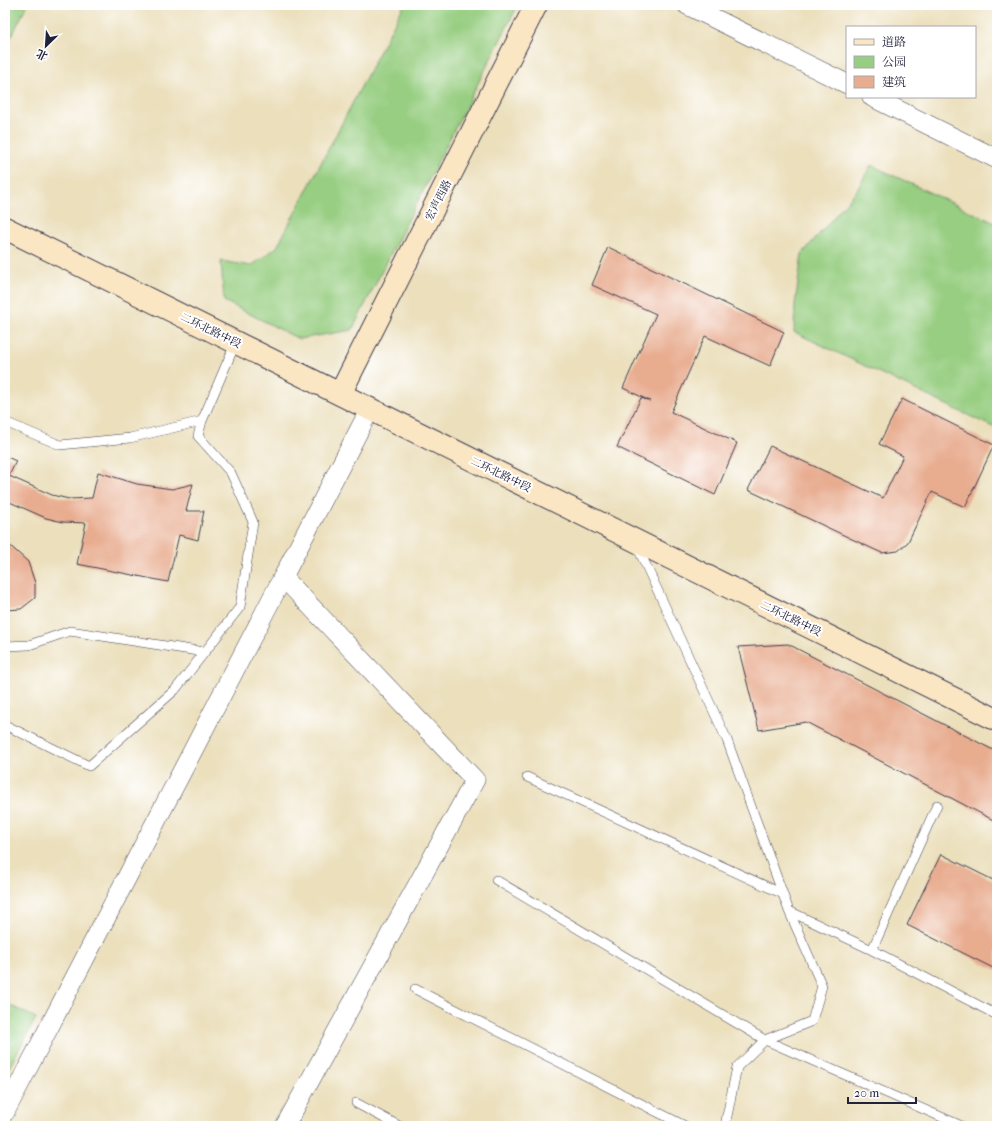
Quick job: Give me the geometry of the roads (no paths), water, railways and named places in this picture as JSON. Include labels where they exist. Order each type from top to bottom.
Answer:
[{"type":"main road","name":"宏声西路","points":[[340,394],[536,5]]},
{"type":"main road","name":"二环北路中段","points":[[5,228],[997,720]]},
{"type":"street","points":[[687,5],[846,84]]},
{"type":"street","points":[[874,98],[997,159]]},
{"type":"street","points":[[5,1112],[370,409]]},
{"type":"street","points":[[283,577],[475,780],[284,1126]]},
{"type":"lane","points":[[5,726],[89,766],[175,690],[240,607],[253,522],[230,473],[198,436],[202,421],[236,342]]},
{"type":"lane","points":[[5,422],[60,445],[130,438],[202,421]]},
{"type":"lane","points":[[634,540],[727,740],[789,910],[822,986],[812,1021],[765,1040],[737,1067],[725,1126]]},
{"type":"lane","points":[[5,646],[29,645],[70,631],[204,652]]},
{"type":"lane","points":[[527,777],[783,894]]},
{"type":"lane","points":[[872,950],[937,805]]},
{"type":"lane","points":[[496,880],[765,1040],[962,1126]]},
{"type":"lane","points":[[789,910],[872,950],[997,1015]]},
{"type":"lane","points":[[416,989],[685,1126]]},
{"type":"lane","points":[[356,1103],[398,1126]]}]
